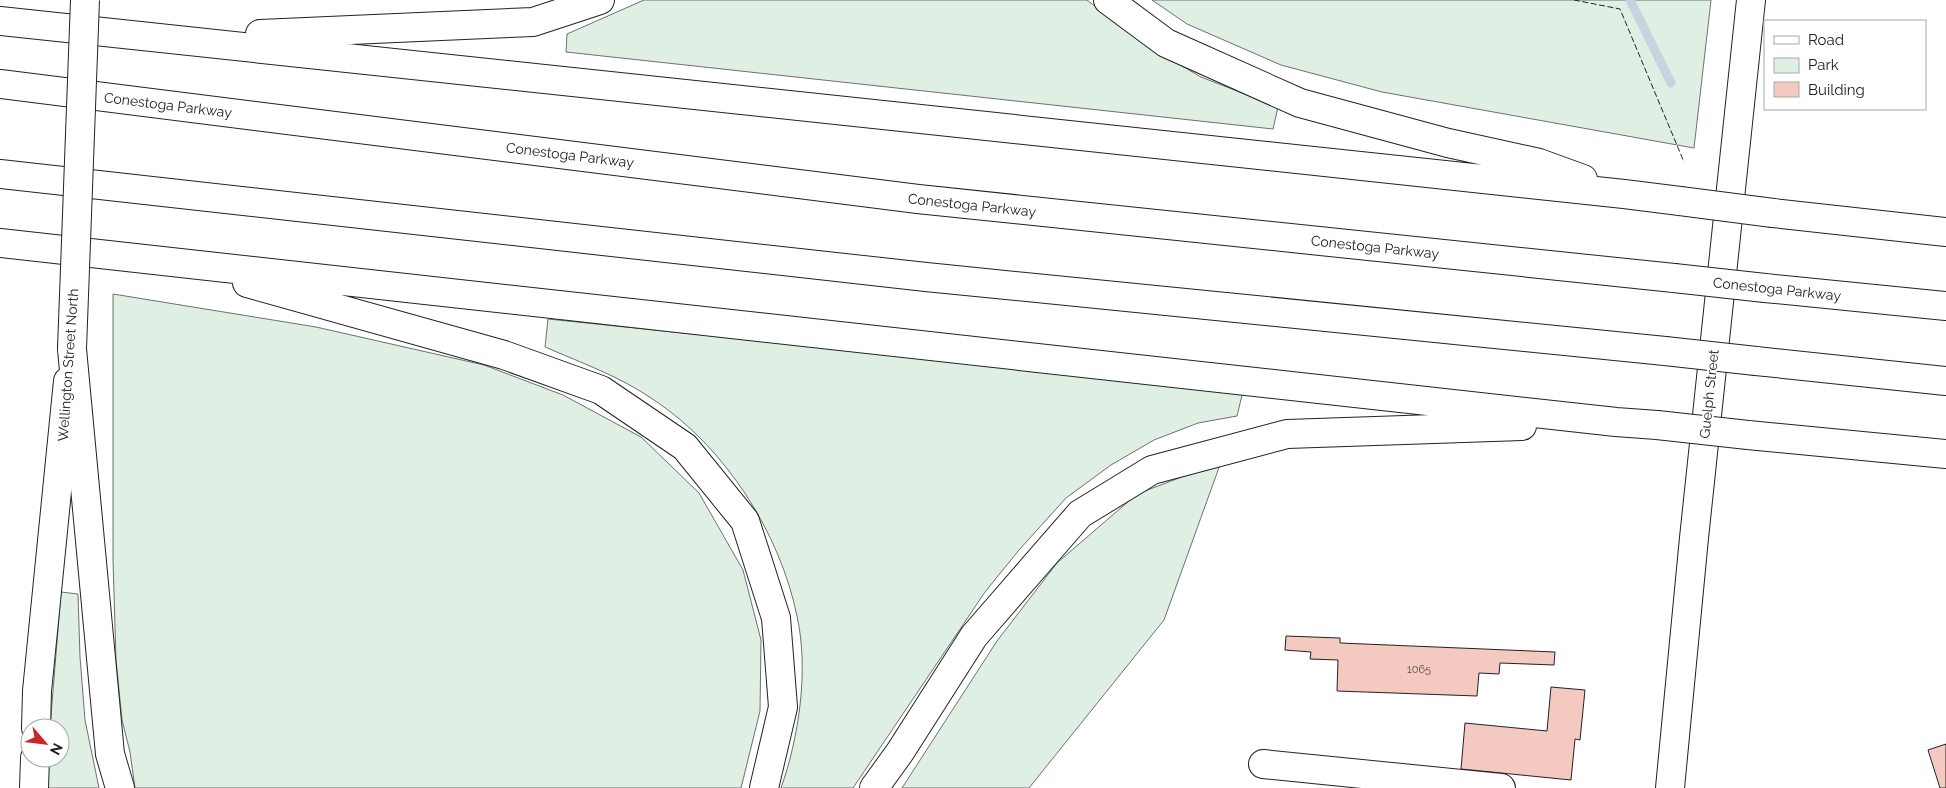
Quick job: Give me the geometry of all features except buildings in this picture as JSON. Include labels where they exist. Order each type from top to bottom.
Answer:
[{"type":"main road","name":"Wellington Street North","points":[[36,718],[37,691],[72,349],[85,0]]},
{"type":"main road","points":[[171,38],[533,22],[600,0]]},
{"type":"main road","points":[[1108,0],[1166,43],[1300,102],[1448,143],[1539,163],[1624,194]]},
{"type":"main road","name":"Guelph Street","points":[[1670,788],[1694,538],[1751,0]]},
{"type":"main road","points":[[0,20],[1624,194],[1946,232]]},
{"type":"main road","name":"Conestoga Parkway","points":[[0,84],[918,199],[1946,306]]},
{"type":"main road","points":[[0,174],[916,276],[1946,381]]},
{"type":"main road","points":[[0,243],[1616,422],[1946,454]]},
{"type":"main road","points":[[174,262],[522,361],[601,390],[685,447],[745,521],[776,618],[782,708],[764,788]]},
{"type":"main road","points":[[72,349],[110,754],[120,788]]},
{"type":"main road","points":[[874,788],[900,752],[974,636],[1080,514],[1152,470],[1287,434],[1616,422]]},
{"type":"main road","points":[[1263,764],[1501,788]]},
{"type":"main road","points":[[34,768],[34,788]]},
{"type":"green space","points":[[644,0],[1087,0],[1141,42],[1201,77],[1278,107],[1273,129],[566,52],[567,34]]},
{"type":"green space","points":[[1152,0],[1711,0],[1694,148],[1382,92],[1281,65],[1187,24]]},
{"type":"green space","points":[[113,294],[316,327],[484,365],[563,395],[641,437],[699,493],[743,570],[761,640],[760,711],[741,788],[135,788],[130,752],[122,720],[116,660],[113,560]]},
{"type":"green space","points":[[548,319],[1243,391],[1237,416],[1198,423],[1154,440],[1111,465],[1066,498],[1019,550],[985,592],[853,788],[781,788],[793,747],[797,725],[802,681],[802,658],[797,616],[789,585],[763,524],[746,494],[726,467],[680,419],[628,384],[545,347]]},
{"type":"green space","points":[[1221,462],[1164,620],[1029,788],[902,788],[997,641],[1057,563],[1137,494]]},
{"type":"green space","points":[[61,592],[78,594],[85,720],[99,788],[47,788],[48,768],[70,768],[70,718],[51,718]]},
{"type":"waterway","points":[[1630,0],[1671,83]]},
{"type":"fence","points":[[1574,0],[1620,9],[1684,162]]}]
